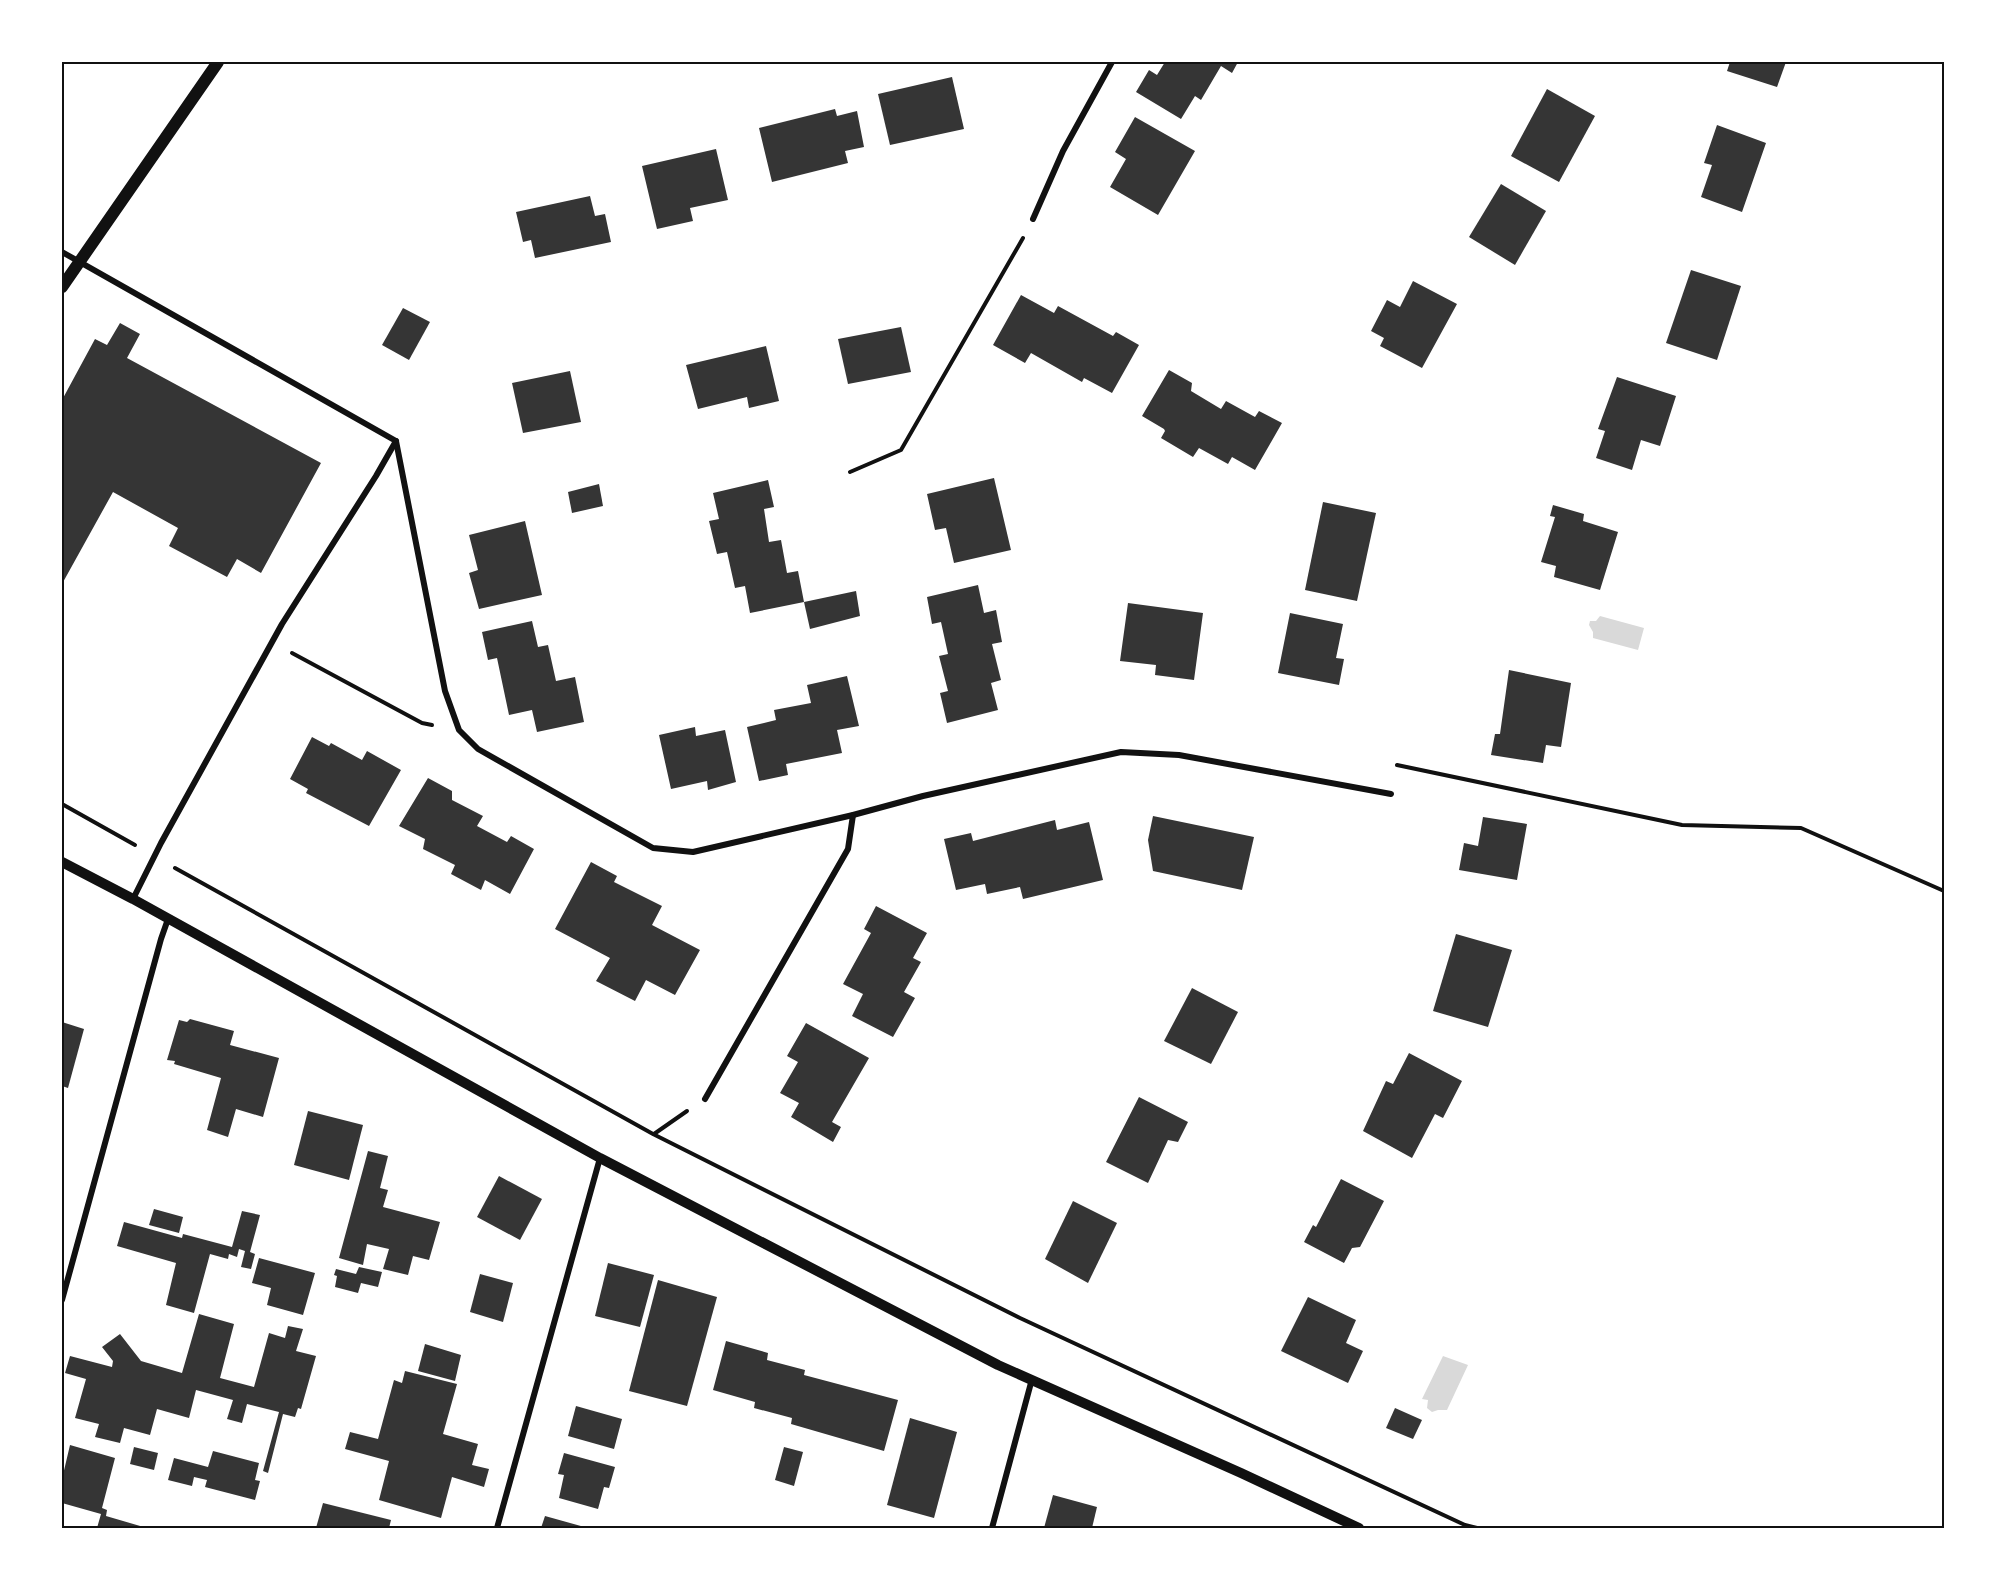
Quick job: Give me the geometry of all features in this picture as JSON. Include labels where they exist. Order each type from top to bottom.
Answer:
[{"type":"main road","points":[[62,287],[218,62]]},
{"type":"street","points":[[1033,219],[1063,151],[1112,62]]},
{"type":"street","points":[[62,252],[396,441],[445,692],[459,730],[478,749],[653,848],[693,852],[853,815],[923,796],[1121,752],[1179,755],[1391,794]]},
{"type":"street","points":[[133,899],[282,624],[396,441]]},
{"type":"street","points":[[705,1099],[848,849],[853,815]]},
{"type":"street","points":[[62,862],[133,899],[600,1158],[988,1359],[1359,1528]]},
{"type":"street","points":[[62,1300],[168,919]]},
{"type":"street","points":[[497,1528],[600,1158]]},
{"type":"street","points":[[992,1528],[1032,1379]]},
{"type":"path","points":[[850,472],[901,450],[1033,219]]},
{"type":"path","points":[[272,642],[422,723],[459,730]]},
{"type":"path","points":[[1397,765],[1682,825],[1802,828],[1944,891]]},
{"type":"path","points":[[62,804],[653,1134],[1020,1318],[1465,1525],[1477,1528]]},
{"type":"path","points":[[653,1134],[705,1099]]},
{"type":"shaded area","points":[[1600,616],[1644,628],[1638,650],[1593,638],[1590,621],[1596,621]]},
{"type":"shaded area","points":[[1443,1356],[1468,1365],[1447,1410],[1432,1412],[1427,1408],[1428,1400],[1422,1399]]},
{"type":"building","points":[[1165,62],[1238,62],[1232,73],[1221,66],[1201,100],[1195,96],[1181,119],[1136,92],[1149,70],[1157,75]]},
{"type":"building","points":[[1730,62],[1786,62],[1777,87],[1727,71]]},
{"type":"building","points":[[952,77],[964,129],[890,145],[878,94]]},
{"type":"building","points":[[1547,89],[1595,116],[1559,182],[1511,156]]},
{"type":"building","points":[[835,109],[837,116],[857,111],[864,147],[845,151],[848,163],[772,182],[759,128]]},
{"type":"building","points":[[1135,117],[1195,151],[1158,215],[1110,187],[1126,159],[1115,152]]},
{"type":"building","points":[[1717,125],[1766,143],[1742,212],[1701,197],[1712,165],[1704,163]]},
{"type":"building","points":[[716,149],[728,200],[690,208],[693,221],[657,229],[642,166]]},
{"type":"building","points":[[1501,184],[1546,211],[1515,265],[1469,237]]},
{"type":"building","points":[[590,196],[595,216],[605,214],[611,242],[535,258],[531,240],[523,242],[516,212]]},
{"type":"building","points":[[1691,270],[1741,286],[1717,360],[1666,343]]},
{"type":"building","points":[[1413,281],[1457,304],[1422,368],[1380,346],[1384,338],[1371,331],[1387,300],[1400,307]]},
{"type":"building","points":[[1021,295],[1054,313],[1058,306],[1113,336],[1116,332],[1139,345],[1112,393],[1084,378],[1082,382],[1031,353],[1025,363],[993,345]]},
{"type":"building","points":[[403,308],[430,322],[409,360],[382,345]]},
{"type":"building","points":[[120,323],[140,334],[127,358],[321,463],[261,573],[237,559],[227,577],[169,546],[178,528],[113,492],[62,584],[62,400],[95,339],[107,345]]},
{"type":"building","points":[[901,327],[911,372],[848,384],[838,339]]},
{"type":"building","points":[[766,346],[779,401],[749,408],[747,397],[698,409],[686,365]]},
{"type":"building","points":[[1169,370],[1192,383],[1191,391],[1221,409],[1226,401],[1255,417],[1259,411],[1282,423],[1255,470],[1232,457],[1228,464],[1199,448],[1193,457],[1161,438],[1164,429],[1142,416]]},
{"type":"building","points":[[570,371],[581,422],[523,433],[512,383]]},
{"type":"building","points":[[1617,377],[1676,396],[1660,446],[1641,440],[1632,470],[1596,458],[1605,431],[1598,429]]},
{"type":"building","points":[[994,478],[1011,550],[954,563],[946,528],[935,530],[927,494]]},
{"type":"building","points":[[768,480],[774,507],[764,509],[769,542],[781,540],[787,573],[798,571],[804,602],[750,613],[745,586],[735,588],[727,552],[717,554],[709,521],[719,519],[713,493]]},
{"type":"building","points":[[599,484],[603,506],[572,513],[568,492]]},
{"type":"building","points":[[1323,502],[1376,513],[1357,601],[1305,590]]},
{"type":"building","points":[[1553,505],[1584,514],[1583,521],[1618,532],[1600,590],[1554,577],[1556,566],[1541,562],[1555,517],[1550,516]]},
{"type":"building","points":[[525,521],[542,595],[479,609],[469,573],[478,570],[469,535]]},
{"type":"building","points":[[978,585],[984,613],[996,610],[1002,642],[992,644],[1001,680],[991,683],[998,710],[947,723],[940,693],[948,691],[939,656],[948,654],[941,622],[932,624],[927,597]]},
{"type":"building","points":[[856,591],[860,616],[810,629],[804,602]]},
{"type":"building","points":[[1128,603],[1203,613],[1194,680],[1155,675],[1156,665],[1120,661]]},
{"type":"building","points":[[1290,613],[1343,624],[1336,658],[1344,659],[1339,685],[1278,673]]},
{"type":"building","points":[[532,621],[538,647],[548,645],[556,681],[575,677],[584,722],[537,732],[532,710],[509,715],[497,658],[488,660],[482,632]]},
{"type":"building","points":[[1509,670],[1571,683],[1561,747],[1546,745],[1543,763],[1491,755],[1495,734],[1500,734]]},
{"type":"building","points":[[847,676],[859,726],[837,730],[842,753],[786,764],[788,775],[759,781],[747,727],[776,720],[774,710],[811,703],[807,685]]},
{"type":"building","points":[[695,727],[696,736],[725,730],[736,782],[708,790],[707,781],[671,789],[659,735]]},
{"type":"building","points":[[312,737],[329,746],[331,743],[362,760],[367,751],[401,770],[369,826],[306,793],[308,789],[290,779]]},
{"type":"building","points":[[428,778],[452,791],[452,800],[483,816],[477,826],[507,842],[511,836],[534,849],[510,894],[485,880],[481,890],[451,874],[455,865],[423,849],[425,839],[399,826]]},
{"type":"building","points":[[1153,816],[1254,837],[1242,890],[1153,871],[1148,840]]},
{"type":"building","points":[[1483,817],[1527,824],[1517,880],[1459,870],[1464,843],[1478,846]]},
{"type":"building","points":[[1055,820],[1057,830],[1089,822],[1103,880],[1023,899],[1020,887],[987,894],[985,884],[956,890],[944,839],[971,833],[973,841]]},
{"type":"building","points":[[591,862],[617,876],[614,882],[662,906],[652,925],[700,950],[675,995],[646,980],[635,1001],[596,981],[610,958],[555,929]]},
{"type":"building","points":[[876,906],[927,933],[913,958],[921,962],[904,992],[915,998],[893,1037],[852,1016],[863,994],[843,984],[871,933],[864,929]]},
{"type":"building","points":[[1456,934],[1512,950],[1488,1027],[1433,1011]]},
{"type":"building","points":[[1192,988],[1238,1012],[1211,1064],[1164,1041]]},
{"type":"building","points":[[190,1019],[234,1031],[230,1045],[279,1058],[263,1117],[236,1109],[228,1137],[207,1130],[221,1078],[167,1060],[179,1020],[187,1022]]},
{"type":"building","points":[[62,1022],[84,1029],[68,1088],[62,1086]]},
{"type":"building","points":[[806,1023],[869,1058],[832,1122],[841,1127],[833,1142],[791,1117],[799,1103],[780,1093],[798,1062],[787,1056]]},
{"type":"building","points":[[1409,1053],[1462,1081],[1443,1118],[1435,1114],[1412,1158],[1363,1131],[1386,1081],[1393,1084]]},
{"type":"building","points":[[1139,1097],[1188,1122],[1178,1142],[1168,1140],[1148,1183],[1106,1162]]},
{"type":"building","points":[[308,1111],[363,1125],[349,1180],[294,1165]]},
{"type":"building","points":[[368,1151],[388,1156],[380,1188],[388,1190],[383,1207],[440,1222],[429,1260],[413,1256],[408,1275],[383,1269],[389,1249],[367,1244],[363,1265],[339,1258]]},
{"type":"building","points":[[499,1176],[542,1199],[520,1240],[477,1217]]},
{"type":"building","points":[[1341,1179],[1384,1201],[1360,1247],[1352,1248],[1344,1263],[1304,1242],[1313,1225],[1316,1227]]},
{"type":"building","points":[[1073,1201],[1117,1223],[1088,1283],[1045,1259]]},
{"type":"building","points":[[154,1209],[183,1217],[179,1233],[149,1225]]},
{"type":"building","points":[[242,1211],[260,1215],[250,1252],[255,1254],[251,1269],[241,1267],[245,1251],[239,1249],[237,1257],[229,1254],[228,1259],[210,1254],[194,1313],[166,1305],[176,1263],[117,1246],[124,1222],[182,1238],[183,1234],[232,1247]]},
{"type":"building","points":[[259,1258],[315,1273],[303,1315],[267,1305],[271,1288],[252,1283]]},
{"type":"building","points":[[608,1263],[654,1275],[640,1327],[595,1316]]},
{"type":"building","points":[[359,1267],[382,1272],[378,1287],[361,1283],[358,1293],[335,1287],[336,1269],[356,1274]]},
{"type":"building","points":[[480,1274],[513,1283],[503,1322],[470,1312]]},
{"type":"building","points":[[658,1280],[717,1297],[687,1406],[629,1391]]},
{"type":"building","points":[[1308,1297],[1356,1320],[1346,1343],[1363,1351],[1348,1383],[1281,1351]]},
{"type":"building","points":[[199,1314],[234,1324],[220,1378],[254,1387],[269,1333],[285,1338],[288,1326],[303,1329],[296,1351],[316,1356],[301,1409],[298,1408],[295,1417],[283,1414],[268,1473],[263,1471],[279,1412],[247,1404],[242,1423],[227,1419],[233,1400],[196,1390],[189,1418],[157,1409],[150,1435],[124,1428],[120,1443],[95,1437],[99,1424],[75,1418],[86,1379],[65,1373],[70,1356],[112,1367],[113,1361],[102,1347],[120,1334],[141,1361],[182,1373]]},
{"type":"building","points":[[726,1341],[768,1353],[767,1360],[805,1370],[804,1375],[898,1400],[884,1451],[791,1424],[792,1418],[754,1408],[755,1402],[713,1390]]},
{"type":"building","points":[[425,1344],[461,1355],[455,1381],[418,1371]]},
{"type":"building","points":[[405,1371],[457,1384],[443,1434],[478,1444],[472,1465],[489,1469],[484,1487],[452,1477],[441,1518],[379,1500],[389,1461],[345,1449],[350,1432],[378,1439],[394,1380],[402,1383]]},
{"type":"building","points":[[576,1406],[622,1419],[614,1449],[568,1436]]},
{"type":"building","points":[[1395,1408],[1422,1420],[1413,1439],[1386,1428]]},
{"type":"building","points":[[910,1418],[957,1432],[934,1518],[887,1505]]},
{"type":"building","points":[[70,1445],[115,1458],[102,1508],[107,1510],[106,1516],[147,1528],[97,1528],[101,1514],[62,1503],[62,1479]]},
{"type":"building","points":[[134,1447],[158,1453],[154,1470],[130,1464]]},
{"type":"building","points":[[784,1447],[803,1452],[794,1486],[775,1480]]},
{"type":"building","points":[[213,1451],[259,1463],[255,1480],[260,1481],[255,1500],[205,1487],[207,1480],[194,1477],[192,1486],[168,1480],[174,1458],[208,1467]]},
{"type":"building","points":[[564,1453],[615,1467],[609,1488],[604,1487],[598,1509],[559,1498],[564,1475],[558,1474]]},
{"type":"building","points":[[1053,1495],[1097,1507],[1092,1528],[1044,1528]]},
{"type":"building","points":[[323,1503],[391,1520],[389,1528],[316,1528]]},
{"type":"building","points":[[545,1516],[588,1528],[541,1528]]}]
